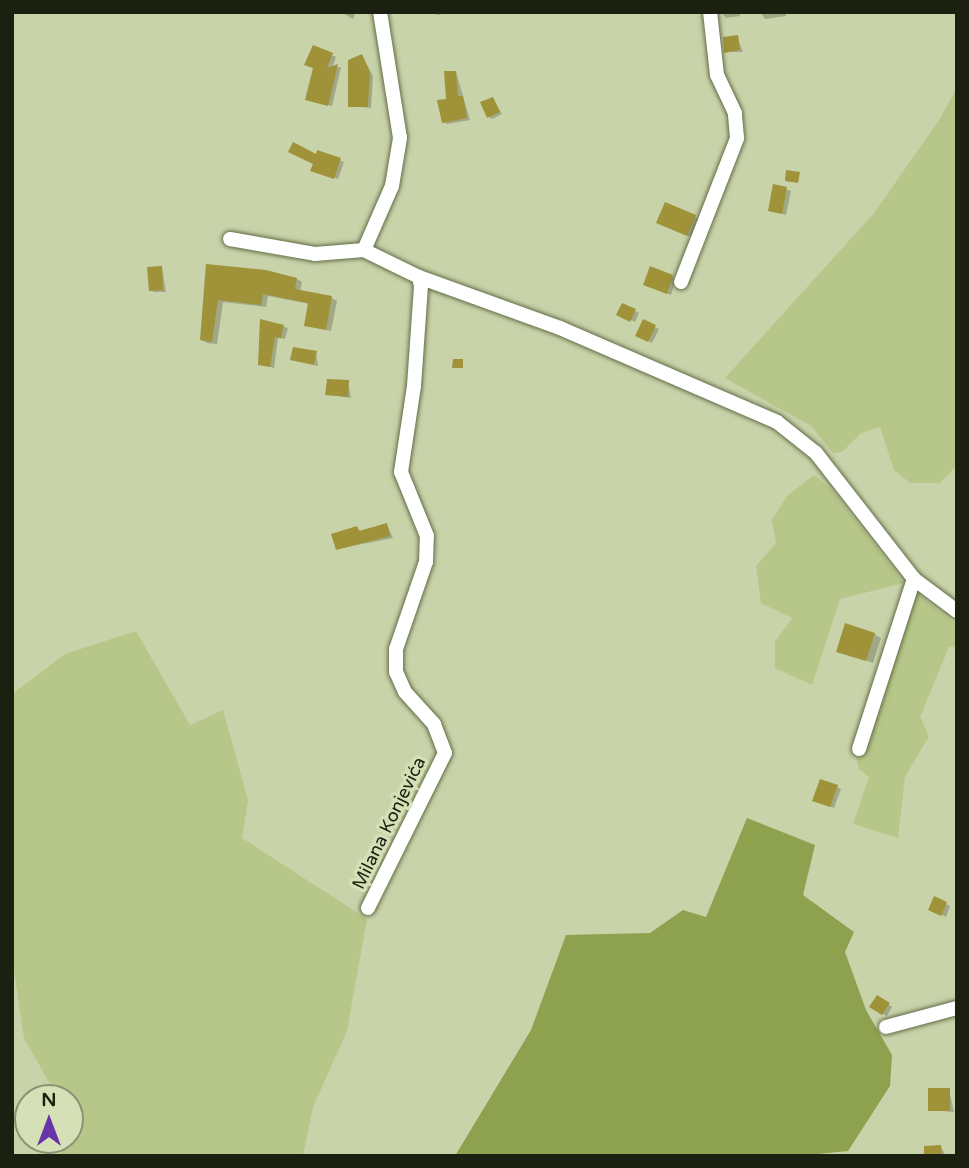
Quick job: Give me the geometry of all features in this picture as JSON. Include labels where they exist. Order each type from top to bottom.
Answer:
[{"type":"street","points":[[364,250],[392,186],[398,160],[399,113],[380,12]]},
{"type":"street","points":[[681,282],[737,138],[734,113],[717,75],[710,12]]},
{"type":"street","points":[[230,239],[315,254],[364,250],[419,277],[560,328],[733,399],[777,422],[816,453],[914,579],[957,611]]},
{"type":"street","name":"Milana Konjevića","points":[[368,908],[444,753],[434,724],[405,692],[396,672],[396,649],[426,562],[427,536],[401,472],[414,386],[419,277]]},
{"type":"street","points":[[859,749],[914,579]]},
{"type":"street","points":[[886,1027],[957,1008]]},
{"type":"green space","points":[[957,87],[957,465],[940,483],[910,483],[894,470],[880,427],[861,433],[842,452],[833,453],[811,426],[725,378],[874,213],[940,119]]},
{"type":"green space","points":[[814,475],[832,490],[904,583],[840,599],[812,685],[775,668],[775,642],[792,618],[761,603],[756,566],[776,543],[772,520],[787,496]]},
{"type":"green space","points":[[916,593],[957,625],[957,646],[949,647],[920,717],[929,736],[905,777],[898,838],[853,824],[869,777],[859,769],[856,757]]},
{"type":"green space","points":[[136,631],[190,725],[223,710],[248,800],[242,838],[367,919],[347,1031],[313,1107],[303,1156],[59,1156],[84,1154],[84,1084],[50,1084],[24,1038],[12,957],[12,694],[65,654]]},
{"type":"green space","points":[[747,818],[815,845],[803,895],[854,932],[845,952],[866,1010],[892,1055],[890,1086],[848,1151],[797,1156],[455,1156],[531,1030],[566,935],[650,933],[683,910],[706,917]]},
{"type":"building","points":[[738,35],[740,50],[724,53],[723,37]]},
{"type":"building","points":[[313,45],[333,53],[327,68],[338,64],[328,106],[305,100],[313,68],[304,65]]},
{"type":"building","points":[[362,54],[370,72],[368,107],[348,107],[348,60]]},
{"type":"building","points":[[444,71],[456,71],[458,96],[463,96],[467,118],[442,123],[437,100],[446,99]]},
{"type":"building","points":[[493,97],[500,112],[487,118],[480,102]]},
{"type":"building","points":[[293,142],[316,154],[317,150],[341,158],[334,179],[310,171],[313,164],[288,152]]},
{"type":"building","points":[[786,170],[800,172],[798,183],[785,181]]},
{"type":"building","points":[[773,184],[787,187],[782,214],[768,211]]},
{"type":"building","points":[[665,202],[696,215],[687,236],[656,223]]},
{"type":"building","points":[[206,264],[266,270],[297,278],[295,289],[332,296],[326,330],[304,326],[308,303],[263,294],[261,305],[218,300],[212,342],[200,340]]},
{"type":"building","points":[[162,266],[163,290],[149,291],[147,267]]},
{"type":"building","points":[[650,266],[673,275],[667,294],[643,285]]},
{"type":"building","points":[[622,303],[636,309],[630,322],[616,315]]},
{"type":"building","points":[[260,319],[284,325],[281,338],[275,337],[270,367],[258,365]]},
{"type":"building","points":[[643,319],[656,325],[648,342],[635,336]]},
{"type":"building","points":[[293,347],[317,351],[314,365],[290,360]]},
{"type":"building","points":[[453,359],[463,359],[463,368],[452,368]]},
{"type":"building","points":[[327,379],[349,380],[348,397],[325,395]]},
{"type":"building","points":[[387,523],[390,536],[336,550],[331,534],[357,526],[359,531]]},
{"type":"building","points":[[845,623],[875,633],[866,661],[836,652]]},
{"type":"building","points":[[820,779],[838,785],[830,807],[812,801]]},
{"type":"building","points":[[934,896],[947,902],[941,916],[928,910]]},
{"type":"building","points":[[877,995],[890,1003],[882,1015],[869,1007]]},
{"type":"building","points":[[928,1088],[950,1088],[950,1111],[928,1111]]},
{"type":"building","points":[[941,1145],[942,1156],[924,1156],[924,1146]]}]
